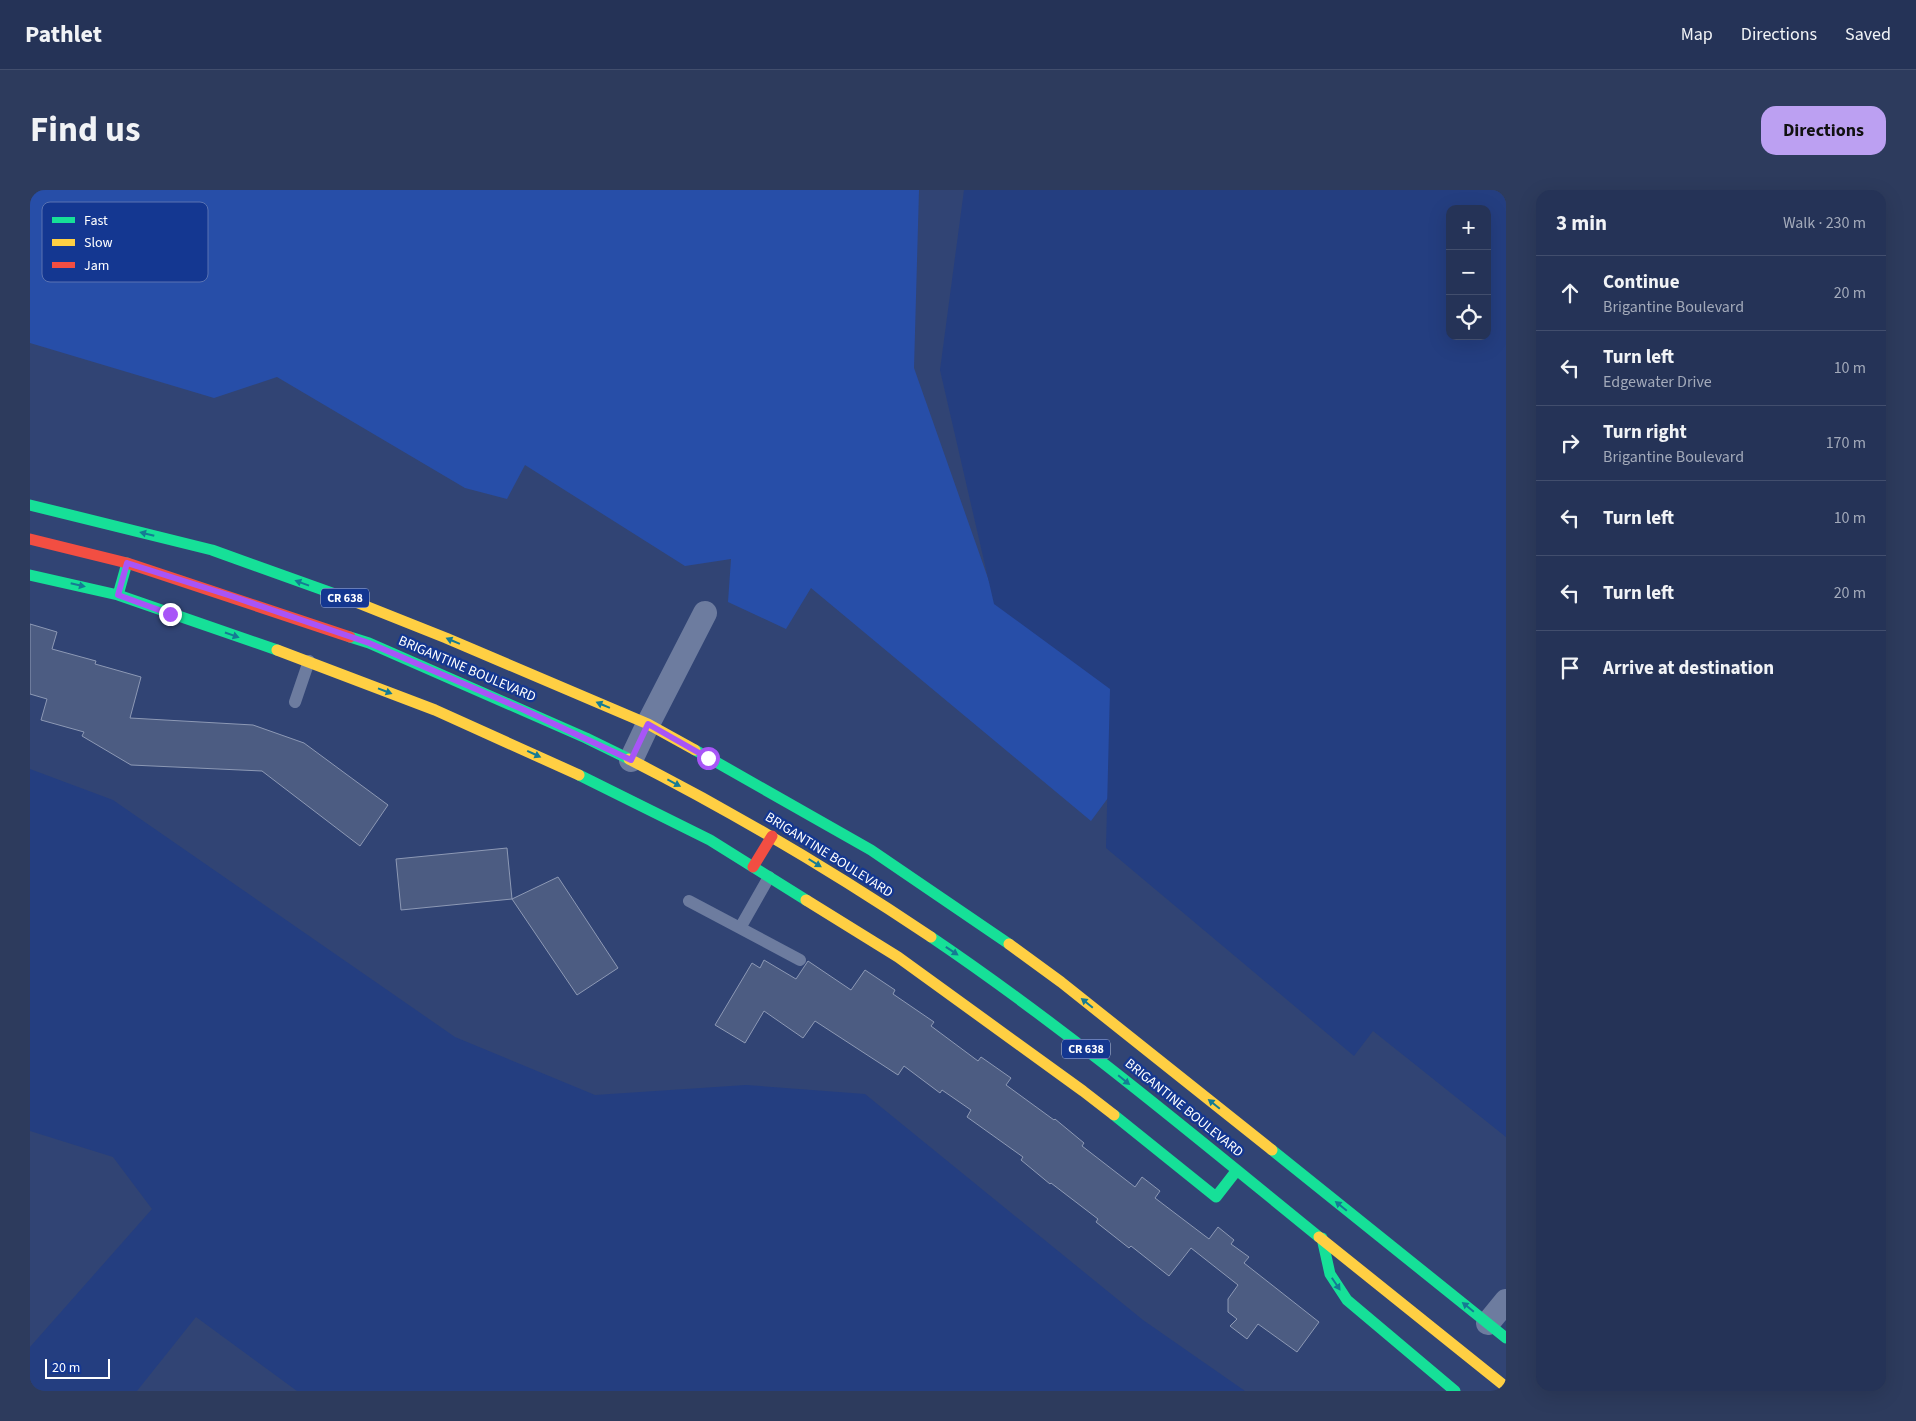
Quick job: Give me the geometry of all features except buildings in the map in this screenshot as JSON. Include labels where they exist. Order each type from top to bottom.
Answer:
[{"type":"main road","name":"BRIGANTINE BOULEVARD","points":[[30,506],[221,553],[373,609],[648,724],[871,850],[999,937],[1061,982],[1506,1338]]},
{"type":"main road","name":"BRIGANTINE BOULEVARD","points":[[30,539],[127,563],[369,643],[522,709],[631,760],[772,836],[886,907],[978,969],[1089,1051],[1506,1387]]},
{"type":"main road","points":[[118,595],[127,563]]},
{"type":"main road","points":[[30,575],[118,595],[309,661],[435,710],[525,750],[710,840],[898,958],[1083,1091],[1216,1197],[1237,1170]]},
{"type":"main road","points":[[753,867],[772,836]]},
{"type":"main road","points":[[1322,1238],[1330,1274],[1347,1300],[1455,1391]]},
{"type":"street","points":[[631,760],[705,613]]},
{"type":"street","points":[[1488,1323],[1506,1301]]},
{"type":"lane","points":[[295,702],[309,661]]},
{"type":"lane","points":[[740,928],[769,877]]},
{"type":"lane","points":[[689,901],[800,960]]},
{"type":"shaded area","points":[[30,190],[919,190],[914,368],[989,581],[1094,585],[1133,764],[1091,821],[811,588],[786,629],[728,602],[731,559],[685,566],[525,465],[507,499],[465,488],[277,377],[214,398],[30,343]]},
{"type":"shaded area","points":[[964,190],[1506,190],[1506,1137],[1373,1031],[1354,1056],[1106,848],[1110,689],[994,604],[940,370]]},
{"type":"shaded area","points":[[30,769],[113,800],[455,1037],[595,1095],[746,1085],[865,1094],[1143,1320],[1245,1391],[297,1391],[196,1317],[137,1391],[30,1391],[30,1347],[152,1209],[113,1157],[30,1131]]},
{"type":"traffic: fast","points":[[30,505],[212,550],[343,597]]},
{"type":"traffic: fast","points":[[118,595],[127,563]]},
{"type":"traffic: fast","points":[[30,575],[118,595],[277,650]]},
{"type":"traffic: fast","points":[[350,637],[369,643],[586,738],[629,759]]},
{"type":"traffic: fast","points":[[695,750],[871,850],[1009,944]]},
{"type":"traffic: fast","points":[[579,775],[710,840],[806,900]]},
{"type":"traffic: fast","points":[[931,937],[982,972],[1080,1045],[1319,1237]]},
{"type":"traffic: fast","points":[[1114,1115],[1216,1197],[1237,1170]]},
{"type":"traffic: fast","points":[[1272,1150],[1506,1338]]},
{"type":"traffic: fast","points":[[1322,1238],[1330,1274],[1347,1300],[1455,1391]]},
{"type":"traffic: slow","points":[[343,597],[446,638],[648,724],[695,750]]},
{"type":"traffic: slow","points":[[277,650],[435,710],[579,775]]},
{"type":"traffic: slow","points":[[629,759],[783,844],[858,889],[931,937]]},
{"type":"traffic: slow","points":[[806,900],[898,957],[1114,1115]]},
{"type":"traffic: slow","points":[[1009,944],[1061,982],[1272,1150]]},
{"type":"traffic: slow","points":[[1319,1237],[1506,1387]]},
{"type":"traffic: jam","points":[[30,539],[127,563],[350,637]]},
{"type":"traffic: jam","points":[[753,867],[772,836]]},
{"type":"route","points":[[170,614],[118,595],[127,563],[369,643],[522,709],[631,760],[648,724],[708,758]]}]
